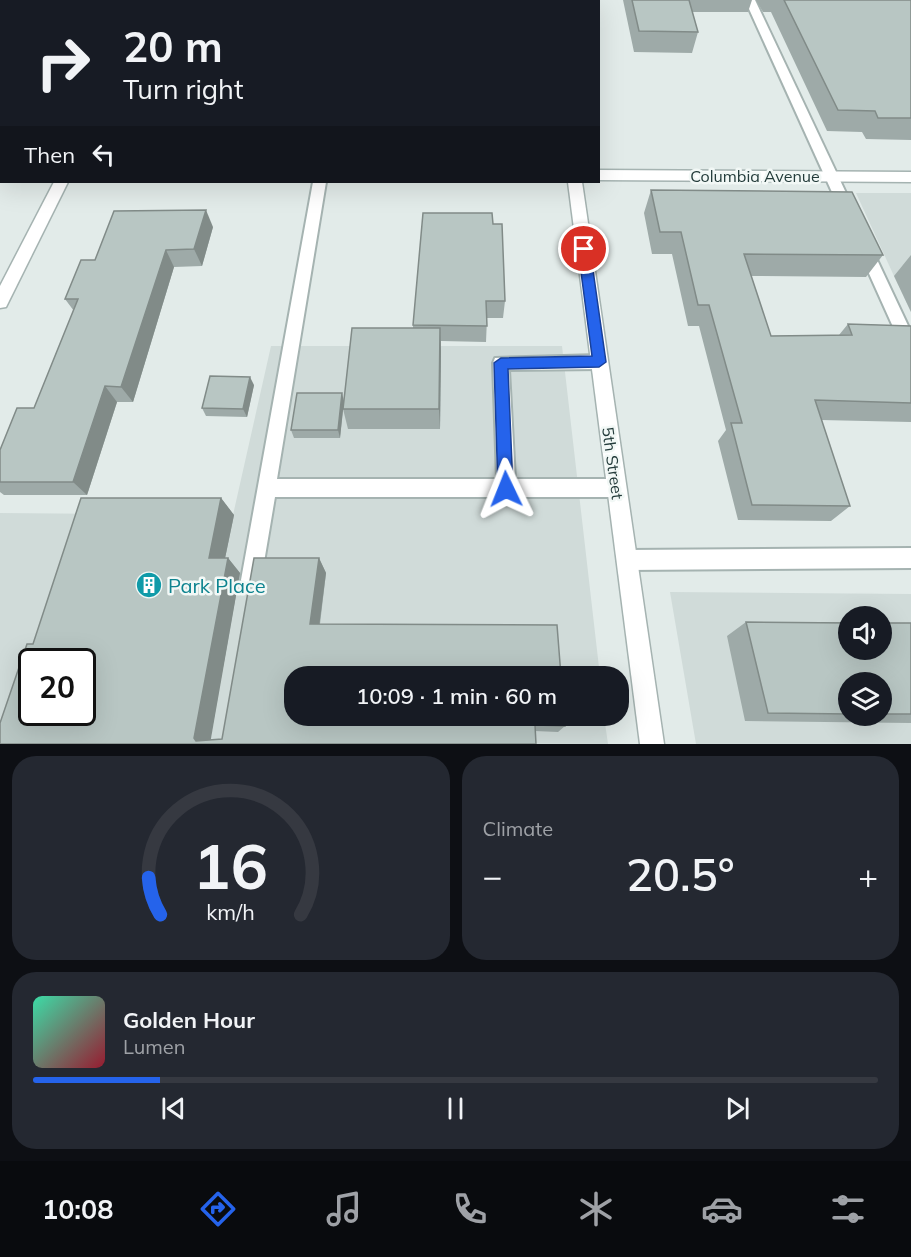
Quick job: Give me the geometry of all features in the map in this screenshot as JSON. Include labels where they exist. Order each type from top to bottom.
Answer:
[{"type":"street","name":"Columbia Avenue","points":[[600,175],[911,177]]},
{"type":"street","points":[[0,302],[60,183]]},
{"type":"street","name":"5th Street","points":[[575,183],[652,744]]},
{"type":"lane","points":[[750,0],[911,349]]},
{"type":"lane","points":[[249,593],[319,183]]},
{"type":"lane","points":[[506,489],[501,363],[599,362]]},
{"type":"lane","points":[[267,489],[616,488]]},
{"type":"lane","points":[[627,560],[911,558]]},
{"type":"shaded area","points":[[856,193],[911,193],[911,312],[894,276]]},
{"type":"shaded area","points":[[271,346],[562,346],[599,666],[284,666],[284,726],[605,726],[608,744],[0,744],[0,513],[233,515]]},
{"type":"shaded area","points":[[670,592],[911,594],[911,744],[696,744]]},
{"type":"building","points":[[632,0],[689,0],[698,32],[639,31]]},
{"type":"building","points":[[784,0],[911,0],[911,118],[878,118],[875,111],[838,110]]},
{"type":"building","points":[[651,190],[852,192],[883,255],[744,254],[771,336],[852,335],[848,324],[911,326],[911,403],[815,400],[850,506],[752,505],[731,423],[742,423],[709,305],[698,305],[681,232],[660,232]]},
{"type":"building","points":[[206,210],[194,249],[166,250],[121,387],[105,386],[73,482],[0,482],[0,450],[17,408],[34,408],[78,299],[65,299],[81,260],[95,260],[114,211]]},
{"type":"building","points":[[423,213],[492,213],[493,224],[502,224],[505,301],[486,301],[487,326],[413,325]]},
{"type":"building","points":[[352,328],[440,328],[439,409],[343,409]]},
{"type":"building","points":[[210,376],[250,377],[243,409],[202,408]]},
{"type":"building","points":[[297,393],[342,393],[338,430],[291,430]]},
{"type":"building","points":[[81,498],[221,498],[209,558],[228,558],[194,738],[196,741],[222,739],[254,558],[319,558],[310,624],[557,625],[560,666],[284,666],[284,726],[535,726],[536,744],[0,744],[0,723],[18,670],[18,726],[96,726],[96,648],[26,648],[27,644],[33,644]]},
{"type":"building","points":[[746,622],[838,623],[838,660],[892,660],[892,623],[911,623],[911,714],[892,714],[892,672],[838,672],[838,714],[768,713]]},
{"type":"place","name":"Park Place","points":[[149,585]]},
{"type":"route","points":[[506,489],[501,363],[599,362],[584,249]]}]
